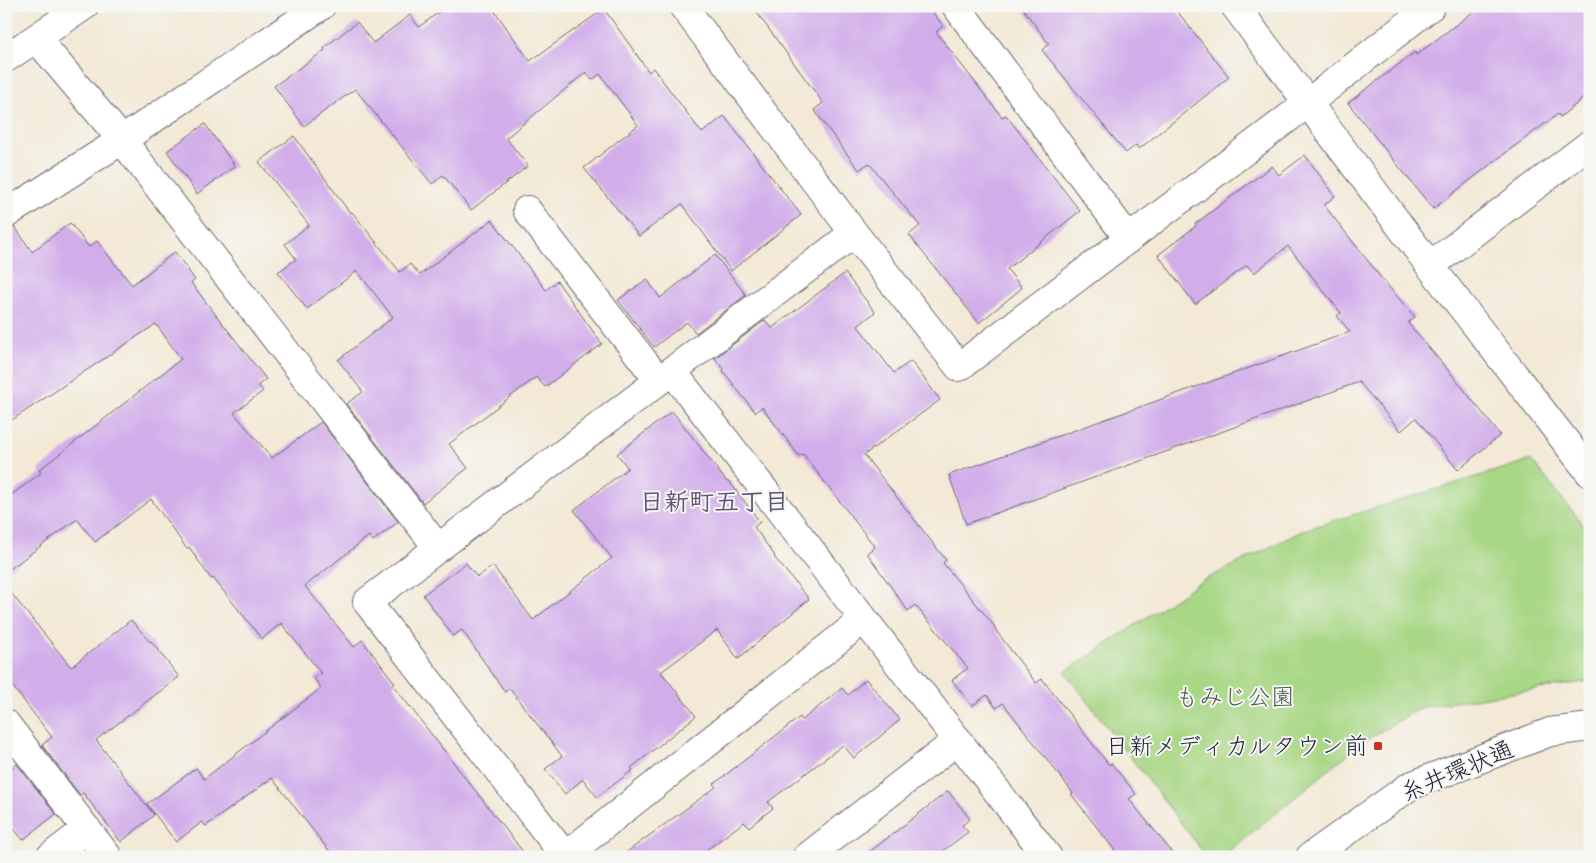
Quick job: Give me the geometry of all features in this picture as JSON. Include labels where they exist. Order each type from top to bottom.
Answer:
[{"type":"street","points":[[6,58],[84,6]]},
{"type":"street","points":[[6,214],[122,140],[321,6]]},
{"type":"street","points":[[684,6],[854,233],[959,366],[1308,103],[1431,6]]},
{"type":"street","points":[[956,6],[1128,238]]},
{"type":"street","points":[[1235,6],[1430,266],[1590,473]]},
{"type":"street","points":[[37,38],[122,140],[438,548]]},
{"type":"street","points":[[1430,266],[1590,144]]},
{"type":"street","points":[[527,210],[864,619],[1048,857]]},
{"type":"street","points":[[854,233],[367,602],[565,856],[864,619]]},
{"type":"street","points":[[6,724],[108,857]]},
{"type":"street","name":"糸井環状通","points":[[1310,857],[1410,786],[1550,732],[1590,727]]},
{"type":"street","points":[[807,857],[958,740]]},
{"type":"street","points":[[50,857],[87,829]]},
{"type":"green space","name":"もみじ公園","points":[[1531,460],[1590,533],[1590,681],[1422,707],[1364,741],[1222,857],[1207,857],[1065,672],[1198,583],[1304,530]]},
{"type":"building","points":[[447,6],[491,6],[530,61],[604,9],[649,72],[653,68],[702,133],[724,116],[801,215],[731,271],[682,204],[639,236],[584,168],[638,125],[600,74],[592,80],[586,72],[506,138],[528,166],[471,210],[443,175],[432,184],[355,89],[304,126],[274,86],[325,50],[324,48],[357,22],[373,43],[410,15],[419,27]]},
{"type":"building","points":[[752,6],[928,6],[943,26],[936,32],[1002,117],[1006,115],[1080,211],[1007,269],[1022,288],[979,323],[909,235],[920,226],[869,163],[859,170],[814,110],[823,103]]},
{"type":"building","points":[[1021,6],[1173,6],[1229,77],[1139,149],[1136,145],[1126,153],[1042,50],[1049,44]]},
{"type":"building","points":[[1481,6],[1590,6],[1590,93],[1560,117],[1558,114],[1433,209],[1348,103],[1415,52],[1416,55]]},
{"type":"building","points":[[205,124],[235,166],[197,194],[167,151]]},
{"type":"building","points":[[294,136],[350,213],[352,212],[400,272],[410,264],[420,275],[492,220],[546,290],[557,281],[602,344],[545,387],[536,377],[449,444],[468,468],[423,503],[346,404],[363,392],[338,360],[393,317],[357,271],[307,309],[278,272],[296,259],[285,244],[309,225],[259,162]]},
{"type":"building","points":[[1305,155],[1335,196],[1324,205],[1382,279],[1415,317],[1408,323],[1500,435],[1458,470],[1416,418],[1401,431],[1359,382],[966,524],[949,475],[1350,332],[1337,316],[1341,313],[1288,246],[1254,273],[1247,265],[1195,304],[1158,255],[1196,226],[1195,224],[1272,166],[1279,175]]},
{"type":"building","points":[[70,223],[89,247],[97,241],[132,285],[175,252],[195,280],[191,283],[266,379],[258,385],[263,391],[234,413],[272,458],[321,422],[398,522],[373,541],[369,536],[305,586],[354,647],[362,640],[395,683],[393,685],[527,857],[334,857],[272,778],[206,826],[202,822],[176,842],[147,804],[196,768],[204,779],[321,688],[314,678],[321,673],[281,623],[262,639],[213,578],[211,579],[189,547],[187,549],[151,499],[95,542],[77,519],[6,572],[6,499],[41,473],[39,470],[181,359],[156,324],[6,424],[6,230],[15,227],[32,252]]},
{"type":"building","points":[[715,255],[746,295],[696,333],[687,322],[654,347],[618,300],[647,279],[660,298]]},
{"type":"building","points":[[845,273],[875,312],[858,326],[894,373],[911,361],[940,400],[864,455],[946,560],[943,563],[995,627],[1036,683],[1042,679],[1109,765],[1111,763],[1136,794],[1129,799],[1176,857],[1120,857],[1003,703],[996,708],[987,695],[972,706],[952,680],[968,668],[915,605],[908,611],[867,553],[875,547],[803,454],[799,456],[762,407],[755,412],[715,358],[765,320],[772,328]]},
{"type":"building","points":[[672,411],[760,522],[754,527],[774,557],[809,599],[738,659],[717,630],[661,672],[696,716],[631,768],[633,770],[597,797],[583,779],[565,794],[545,769],[562,756],[509,688],[505,692],[462,630],[453,636],[423,595],[466,563],[477,577],[493,566],[533,620],[612,558],[574,510],[628,468],[617,454]]},
{"type":"building","points":[[6,587],[71,667],[131,620],[151,641],[179,677],[96,740],[154,815],[121,842],[83,793],[80,795],[42,745],[52,737],[6,678]]},
{"type":"building","points":[[866,679],[900,720],[854,758],[843,745],[768,802],[773,808],[749,827],[744,822],[697,857],[620,857],[716,787],[714,784],[800,717],[802,720],[842,688],[848,695]]},
{"type":"building","points":[[17,764],[56,814],[23,840],[6,819],[6,773]]},
{"type":"building","points":[[948,791],[970,819],[962,825],[968,832],[935,857],[863,857]]},
{"type":"place","name":"日新メディカルタウン前","points":[[1378,746]]},
{"type":"district","name":"日新町五丁目","points":[[714,501]]}]
